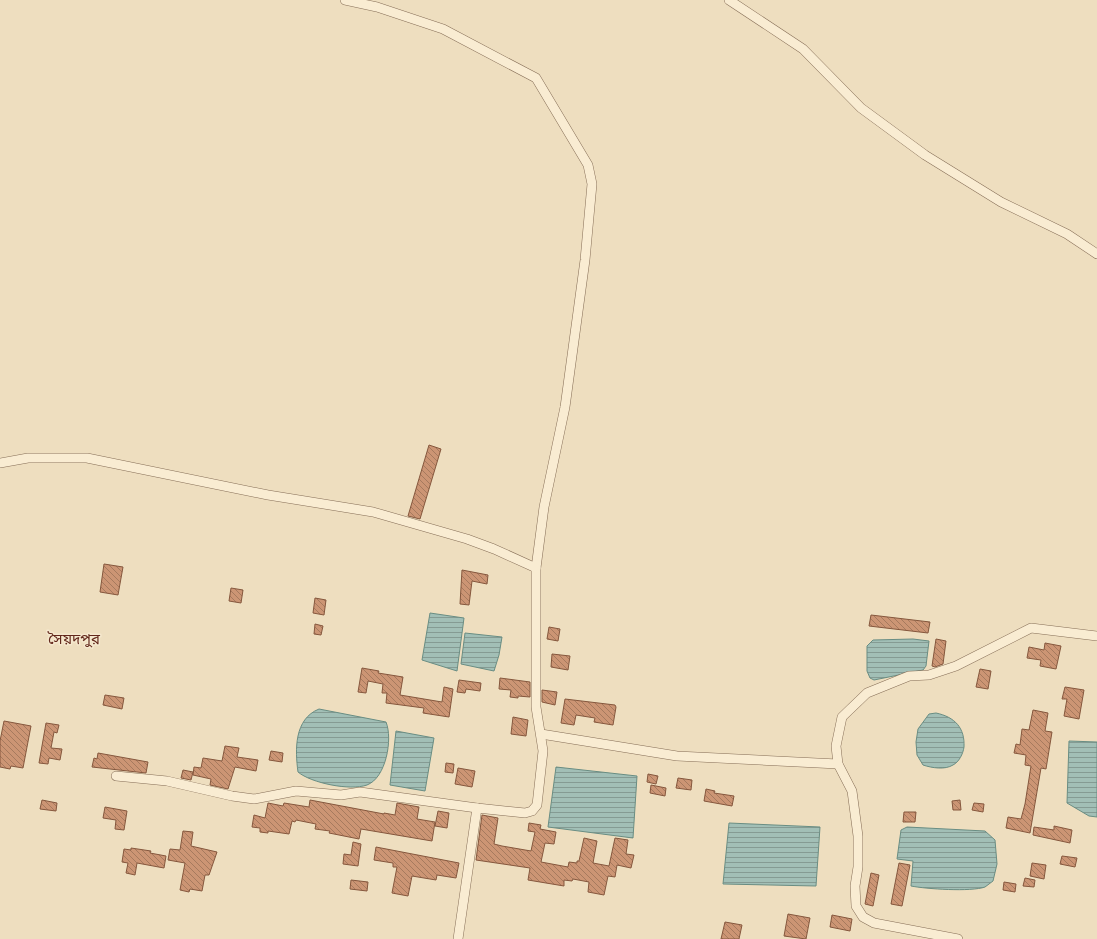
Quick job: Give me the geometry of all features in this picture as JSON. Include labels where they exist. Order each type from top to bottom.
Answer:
[{"type":"street","points":[[116,776],[167,781],[232,796],[254,798],[296,791],[341,795],[360,792],[526,813],[532,811],[536,804],[543,751],[536,707],[535,687],[536,568],[544,507],[565,406],[585,260],[592,184],[588,165],[536,78],[443,29],[377,7],[345,0]]},
{"type":"street","points":[[729,0],[803,49],[861,108],[924,155],[1001,202],[1067,234],[1097,254]]},
{"type":"street","points":[[0,463],[28,458],[87,458],[268,495],[373,512],[467,539],[536,568]]},
{"type":"street","points":[[958,939],[874,923],[863,917],[856,906],[855,886],[858,867],[858,836],[852,791],[838,764],[836,746],[842,717],[867,693],[909,676],[929,675],[956,666],[1032,628],[1097,636]]},
{"type":"street","points":[[541,734],[676,756],[838,764]]},
{"type":"street","points":[[458,939],[477,808]]},
{"type":"water","points":[[430,613],[464,618],[457,671],[422,660]]},
{"type":"water","points":[[465,633],[502,637],[499,655],[494,671],[461,664]]},
{"type":"water","points":[[913,639],[929,641],[926,666],[923,670],[874,680],[870,678],[867,671],[867,646],[873,640]]},
{"type":"water","points":[[319,709],[386,722],[389,738],[388,748],[383,766],[379,775],[374,781],[360,787],[331,785],[312,780],[298,772],[296,754],[298,736],[305,720]]},
{"type":"water","points":[[936,713],[949,717],[958,724],[963,734],[964,747],[960,758],[955,764],[946,768],[934,768],[923,765],[917,755],[916,742],[918,729],[929,714]]},
{"type":"water","points":[[396,731],[434,738],[425,791],[390,785]]},
{"type":"water","points":[[1069,741],[1097,742],[1097,817],[1089,816],[1067,803]]},
{"type":"water","points":[[556,767],[637,776],[633,838],[548,827]]},
{"type":"water","points":[[729,823],[820,827],[816,886],[723,884]]},
{"type":"water","points":[[907,827],[985,831],[995,840],[997,864],[993,881],[985,887],[978,889],[959,890],[911,886],[913,861],[897,859],[901,830]]},
{"type":"building","points":[[429,445],[441,449],[420,519],[408,516]]},
{"type":"building","points":[[104,564],[123,567],[118,595],[100,592]]},
{"type":"building","points":[[462,570],[488,575],[487,584],[472,581],[469,605],[460,604]]},
{"type":"building","points":[[231,588],[243,590],[241,603],[229,601]]},
{"type":"building","points":[[315,598],[326,600],[324,615],[313,613]]},
{"type":"building","points":[[871,615],[930,622],[928,633],[869,626]]},
{"type":"building","points":[[315,624],[323,626],[321,635],[314,634]]},
{"type":"building","points":[[549,627],[560,629],[558,641],[547,639]]},
{"type":"building","points":[[936,639],[946,641],[943,664],[935,667],[932,666]]},
{"type":"building","points":[[1045,643],[1061,646],[1056,669],[1040,666],[1041,660],[1027,658],[1029,647],[1044,650]]},
{"type":"building","points":[[552,654],[570,656],[568,670],[551,667]]},
{"type":"building","points":[[362,668],[379,671],[378,673],[403,677],[400,695],[442,702],[444,687],[453,689],[449,717],[423,713],[424,708],[386,703],[387,693],[382,693],[383,684],[368,681],[366,693],[358,692]]},
{"type":"building","points":[[980,669],[991,671],[988,689],[976,687]]},
{"type":"building","points":[[500,678],[530,682],[530,697],[510,697],[511,690],[499,689]]},
{"type":"building","points":[[459,680],[481,683],[480,691],[466,689],[465,693],[457,692]]},
{"type":"building","points":[[1065,687],[1084,690],[1079,719],[1064,716],[1067,699],[1062,699]]},
{"type":"building","points":[[542,690],[557,692],[555,705],[542,702]]},
{"type":"building","points":[[105,695],[124,698],[122,709],[103,705]]},
{"type":"building","points":[[565,699],[615,705],[613,725],[594,722],[595,718],[576,715],[574,725],[561,723]]},
{"type":"building","points":[[1033,710],[1048,713],[1045,731],[1052,732],[1046,769],[1041,768],[1030,833],[1006,828],[1008,817],[1021,819],[1025,804],[1031,766],[1025,765],[1026,755],[1014,753],[1016,744],[1020,745],[1022,729],[1029,730]]},
{"type":"building","points":[[513,717],[528,720],[526,736],[511,734]]},
{"type":"building","points":[[4,721],[31,726],[23,768],[11,766],[10,769],[0,767],[0,741]]},
{"type":"building","points":[[46,723],[59,725],[57,733],[54,732],[51,748],[62,749],[60,760],[49,758],[48,764],[39,763]]},
{"type":"building","points":[[225,746],[239,748],[237,757],[258,760],[256,771],[235,767],[228,789],[210,785],[211,779],[193,775],[194,767],[201,768],[203,758],[222,761]]},
{"type":"building","points":[[271,751],[283,753],[282,762],[269,760]]},
{"type":"building","points":[[98,753],[148,762],[146,773],[92,767],[94,758],[97,759]]},
{"type":"building","points":[[446,763],[454,764],[453,773],[445,772]]},
{"type":"building","points":[[458,768],[475,771],[472,787],[455,784]]},
{"type":"building","points":[[183,770],[193,772],[191,780],[181,778]]},
{"type":"building","points":[[648,774],[658,776],[656,784],[647,782]]},
{"type":"building","points":[[678,778],[692,780],[691,790],[676,788]]},
{"type":"building","points":[[651,785],[666,788],[665,796],[650,793]]},
{"type":"building","points":[[706,789],[715,791],[714,793],[734,796],[732,806],[704,801]]},
{"type":"building","points":[[42,800],[57,803],[56,811],[40,809]]},
{"type":"building","points":[[310,800],[395,815],[397,803],[419,807],[417,819],[435,822],[432,841],[361,829],[359,839],[329,833],[330,831],[315,829],[316,824],[296,820],[295,822],[292,821],[289,834],[268,831],[268,833],[260,832],[260,828],[252,827],[254,815],[265,818],[268,803],[283,806],[284,803],[309,807]]},
{"type":"building","points":[[960,800],[961,810],[953,810],[952,801]]},
{"type":"building","points":[[974,803],[984,804],[983,812],[972,810]]},
{"type":"building","points":[[105,807],[127,811],[124,830],[115,829],[116,820],[103,818]]},
{"type":"building","points":[[438,811],[449,813],[447,828],[435,826]]},
{"type":"building","points":[[904,812],[916,812],[915,822],[903,822]]},
{"type":"building","points":[[482,815],[498,818],[494,844],[502,846],[531,851],[535,832],[528,831],[529,823],[541,825],[540,829],[556,832],[554,844],[545,843],[541,862],[568,867],[569,862],[577,863],[577,861],[579,861],[584,838],[597,841],[593,863],[609,866],[615,838],[628,840],[626,854],[634,855],[631,868],[617,865],[615,877],[608,876],[604,895],[588,892],[589,882],[573,879],[572,881],[564,880],[564,886],[528,880],[530,868],[476,860]]},
{"type":"building","points":[[1054,826],[1072,830],[1070,843],[1033,835],[1034,827],[1054,830]]},
{"type":"building","points":[[183,831],[193,832],[191,846],[217,852],[209,875],[205,875],[202,891],[190,889],[189,892],[180,890],[185,863],[168,860],[170,849],[180,850]]},
{"type":"building","points":[[353,842],[361,844],[358,866],[343,864],[344,854],[351,855]]},
{"type":"building","points":[[376,847],[459,863],[456,878],[437,875],[436,880],[412,876],[408,896],[392,893],[397,867],[393,867],[393,863],[374,860]]},
{"type":"building","points":[[131,848],[151,851],[150,853],[166,856],[164,868],[137,863],[135,875],[126,873],[128,863],[122,862],[124,849],[131,850]]},
{"type":"building","points":[[1062,856],[1077,858],[1075,867],[1060,864]]},
{"type":"building","points":[[899,863],[910,865],[902,906],[891,904]]},
{"type":"building","points":[[1032,863],[1046,865],[1044,879],[1030,876]]},
{"type":"building","points":[[871,873],[879,875],[873,906],[865,904]]},
{"type":"building","points":[[1025,878],[1035,880],[1034,887],[1023,886]]},
{"type":"building","points":[[351,880],[368,882],[367,891],[350,889]]},
{"type":"building","points":[[1004,882],[1016,884],[1015,892],[1003,890]]},
{"type":"building","points":[[788,914],[810,918],[806,939],[784,936]]},
{"type":"building","points":[[832,915],[852,919],[850,931],[830,927]]},
{"type":"building","points":[[725,922],[742,925],[739,939],[721,939]]},
{"type":"district","name":"সৈয়দপুর","points":[[74,638]]}]
